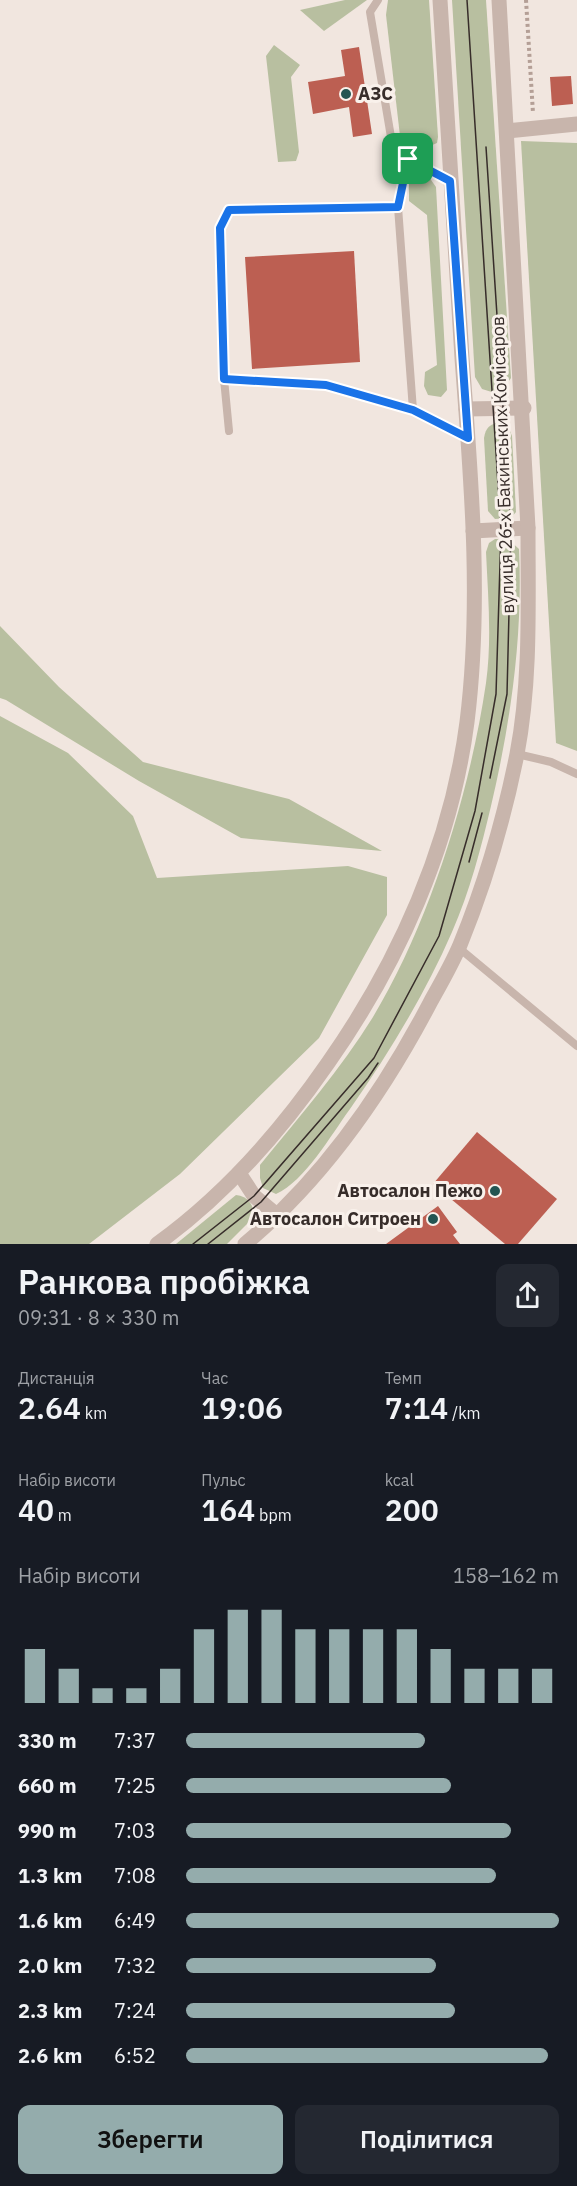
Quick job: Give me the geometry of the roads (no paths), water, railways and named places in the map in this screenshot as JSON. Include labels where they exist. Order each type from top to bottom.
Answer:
[{"type":"street","name":"вулиця 26-х Бакинських Комісаров","points":[[157,1244],[239,1173],[279,1130],[358,1022],[398,950],[440,843],[452,801],[467,724],[474,645],[473,531],[440,0]]},
{"type":"street","name":"вулиця 26-х Бакинських Комісаров","points":[[245,1244],[278,1216],[314,1176],[367,1107],[414,1033],[459,948],[483,885],[517,754],[528,614],[528,528],[524,408],[499,0]]},
{"type":"street","points":[[507,131],[577,124]]},
{"type":"street","points":[[466,409],[524,408]]},
{"type":"street","points":[[473,531],[528,528]]},
{"type":"street","points":[[239,1173],[254,1196],[278,1216]]},
{"type":"lane","points":[[378,0],[370,12],[393,149],[450,181]]},
{"type":"lane","points":[[408,159],[398,207],[413,410]]},
{"type":"lane","points":[[229,431],[224,379],[220,228],[229,210],[398,207]]},
{"type":"lane","points":[[224,379],[326,385],[413,410],[468,438]]},
{"type":"lane","points":[[517,754],[551,762],[577,774]]},
{"type":"lane","points":[[459,948],[577,1046]]},
{"type":"tram line","points":[[193,1244],[254,1196],[374,1058],[439,936],[475,811],[496,694],[501,531],[467,0]]},
{"type":"tram line","points":[[486,147],[511,530],[507,694],[490,778]]},
{"type":"tram line","points":[[469,862],[482,813]]},
{"type":"tram line","points":[[208,1244],[261,1202],[368,1078],[378,1063]]},
{"type":"place","name":"АЗС","points":[[346,94]]},
{"type":"place","name":"Автосалон Пежо","points":[[495,1191]]},
{"type":"place","name":"Автосалон Ситроен","points":[[433,1219]]}]
